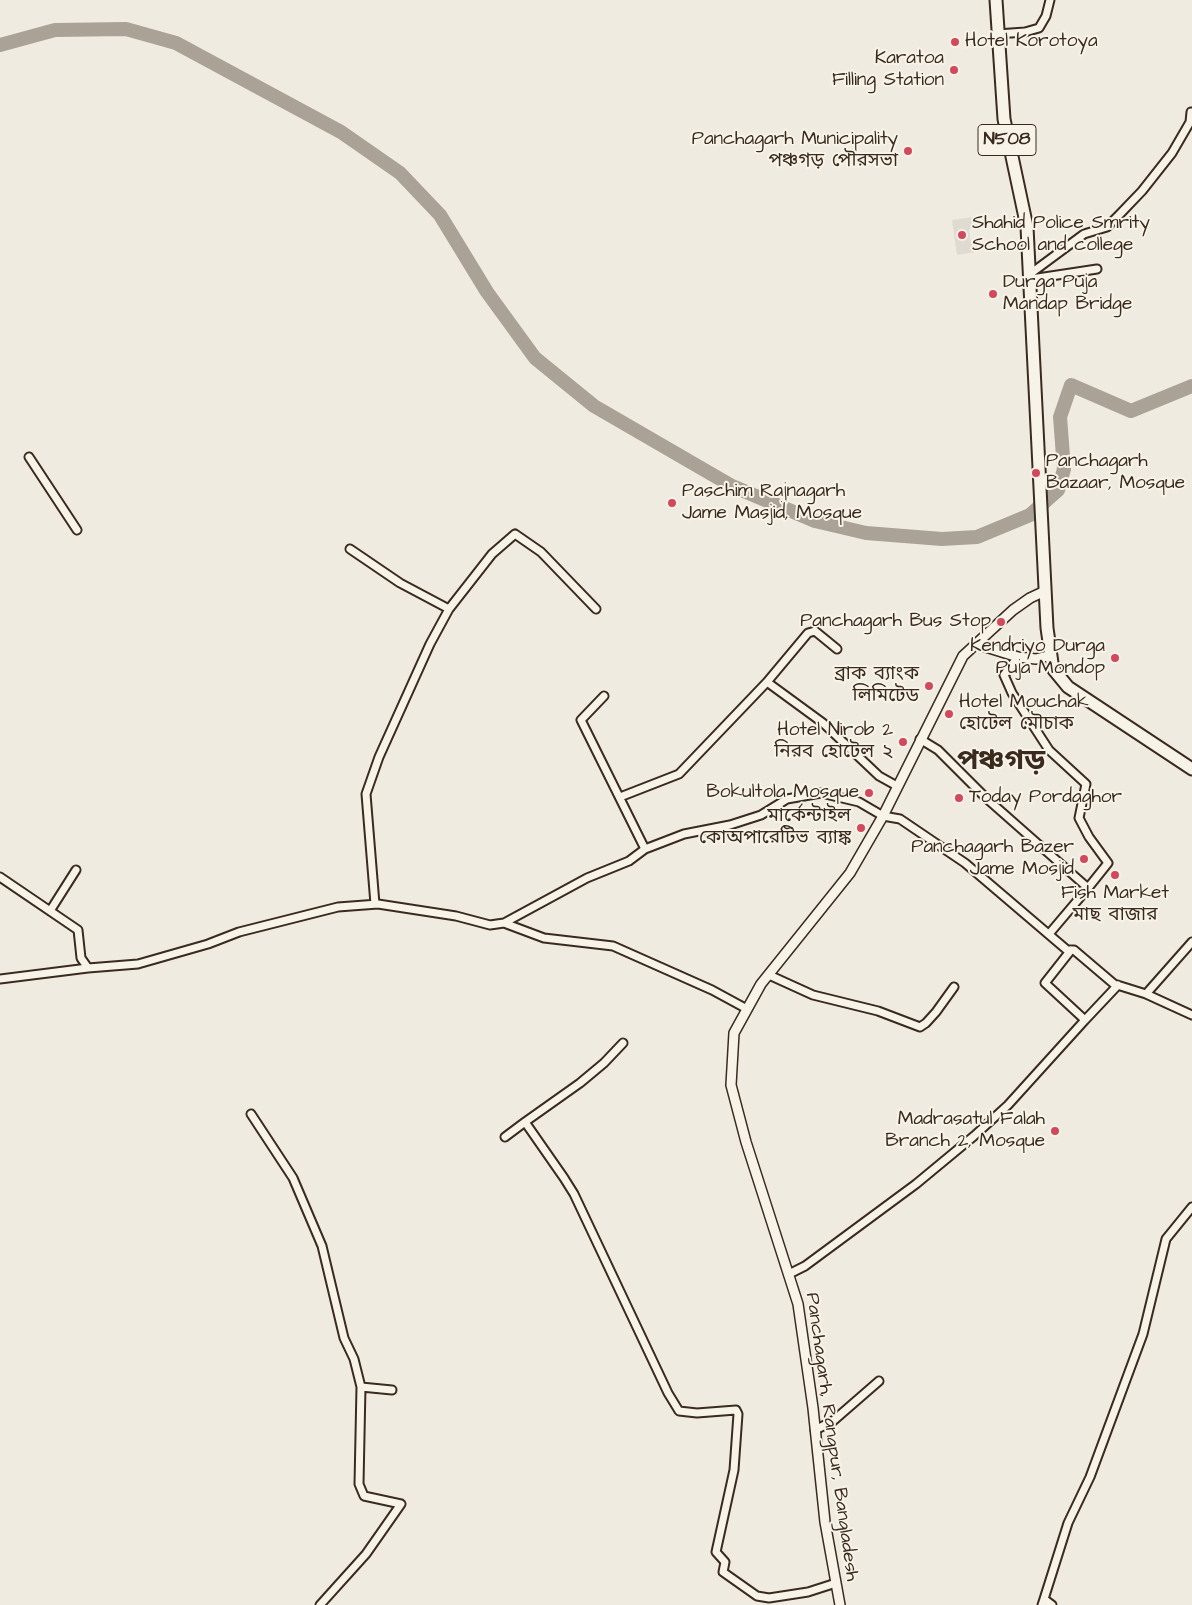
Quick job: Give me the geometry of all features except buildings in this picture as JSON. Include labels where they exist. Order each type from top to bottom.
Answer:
[{"type":"highway","name":"N508","points":[[996,0],[1004,119],[1023,202],[1030,276],[1047,628],[1051,655]]},
{"type":"highway","points":[[1051,655],[1054,670],[1068,687],[1192,769]]},
{"type":"street","points":[[997,34],[1032,31],[1038,28],[1046,16],[1050,0]]},
{"type":"street","points":[[1030,276],[1084,234],[1106,227],[1119,215],[1142,191],[1172,154],[1190,122],[1191,112]]},
{"type":"street","points":[[1030,276],[1097,269]]},
{"type":"street","points":[[29,457],[77,530]]},
{"type":"street","points":[[375,904],[366,794],[379,757],[449,609],[492,554],[515,534],[542,552],[596,609]]},
{"type":"street","points":[[350,550],[380,571],[424,597],[449,609]]},
{"type":"street","name":"Panchagarh, Rangpur, Bangladesh","points":[[840,1605],[825,1522],[798,1304],[746,1142],[731,1085],[734,1033],[746,1009],[769,975],[850,873],[883,816],[963,656],[1013,610],[1030,598],[1046,591]]},
{"type":"street","points":[[620,797],[679,774],[767,682],[808,632],[815,631],[836,650]]},
{"type":"street","points":[[976,644],[1018,657],[1036,658],[1051,655]]},
{"type":"street","points":[[1018,657],[1004,675],[1012,693],[1049,750],[1086,784],[1079,818],[1089,837],[1108,863],[1049,934]]},
{"type":"street","points":[[767,682],[823,723],[879,776],[897,786]]},
{"type":"street","points":[[604,696],[581,720],[645,849]]},
{"type":"street","points":[[920,739],[938,750],[979,791],[1088,888]]},
{"type":"street","points":[[0,979],[138,964],[286,920],[338,907],[375,904],[456,916],[490,925],[504,923],[587,878],[629,861],[645,849],[684,834],[730,825],[761,815],[788,799],[806,794],[821,793],[858,802],[883,816],[900,818],[965,863],[1067,950],[1071,950],[1118,985],[1146,994],[1192,1014]]},
{"type":"street","points":[[50,911],[76,870]]},
{"type":"street","points":[[0,877],[78,930],[81,958],[88,968]]},
{"type":"street","points":[[504,923],[544,938],[612,946],[704,986],[746,1009]]},
{"type":"street","points":[[1146,994],[1192,942]]},
{"type":"street","points":[[1071,950],[1045,983],[1085,1020]]},
{"type":"street","points":[[769,975],[813,995],[878,1011],[920,1027],[931,1018],[954,987]]},
{"type":"street","name":"Panchagarh, Rangpur, Bangladesh","points":[[789,1274],[805,1266],[916,1184],[974,1136],[1008,1105],[1118,985]]},
{"type":"street","points":[[505,1137],[604,1064],[623,1043]]},
{"type":"street","points":[[251,1114],[293,1178],[322,1246],[344,1338],[354,1359],[361,1387],[359,1484],[364,1496],[401,1504],[361,1559],[320,1605]]},
{"type":"street","points":[[525,1122],[574,1194],[668,1393],[679,1410],[697,1413],[736,1410],[738,1414],[734,1470],[716,1552],[725,1562],[723,1572],[757,1596],[769,1598],[808,1592],[836,1583]]},
{"type":"street","points":[[1052,1605],[1043,1602],[1068,1523],[1090,1477],[1144,1334],[1166,1239],[1192,1207]]},
{"type":"street","points":[[815,1430],[832,1421],[879,1381]]},
{"type":"street","points":[[361,1387],[392,1390]]},
{"type":"shaded area","name":"Shahid Police Smrity School and college","points":[[980,216],[981,227],[969,229],[971,244],[980,242],[981,251],[957,255],[952,220]]},
{"type":"waterway","points":[[0,45],[55,30],[126,29],[176,43],[341,132],[400,173],[440,215],[487,292],[535,358],[594,406],[732,486],[815,521],[866,533],[942,539],[977,537],[1030,515],[1058,490],[1064,469],[1060,417],[1071,385],[1131,411],[1192,386]]},
{"type":"place","name":"Hotel Korotoya","points":[[955,42]]},
{"type":"place","name":"Karatoa Filling Station","points":[[954,70]]},
{"type":"place","name":"Panchagarh Municipality পঞ্চগড় পৌরসভা","points":[[908,151]]},
{"type":"place","name":"Shahid Police Smrity School and college","points":[[962,235]]},
{"type":"place","name":"Durga Puja Mandap Bridge","points":[[993,294]]},
{"type":"place","name":"Panchagarh Bazaar, Mosque","points":[[1036,473]]},
{"type":"place","name":"Paschim Rajnagarh Jame Masjid, Mosque","points":[[672,503]]},
{"type":"place","name":"Panchagarh Bus Stop","points":[[1001,622]]},
{"type":"place","name":"Kendriyo Durga Puja Mondop","points":[[1115,658]]},
{"type":"place","name":"ব্রাক ব্যাংক লিমিটেড","points":[[929,686]]},
{"type":"place","name":"Hotel Mouchak হোটেল মৌচাক","points":[[949,714]]},
{"type":"place","name":"Hotel Nirob 2 নিরব হোটেল ২","points":[[903,742]]},
{"type":"place","name":"Bokultola Mosque","points":[[869,793]]},
{"type":"place","name":"Today Pordaghor","points":[[959,798]]},
{"type":"place","name":"মার্কেন্টাইল কোঅপারেটিভ ব্যাঙ্ক","points":[[861,828]]},
{"type":"place","name":"Panchagarh Bazer Jame Mosjid","points":[[1084,859]]},
{"type":"place","name":"Fish Market মাছ বাজার","points":[[1115,875]]},
{"type":"place","name":"Madrasatul Falah Branch 2, Mosque","points":[[1055,1131]]},
{"type":"district","name":"পঞ্চগড়","points":[[1001,763]]}]
